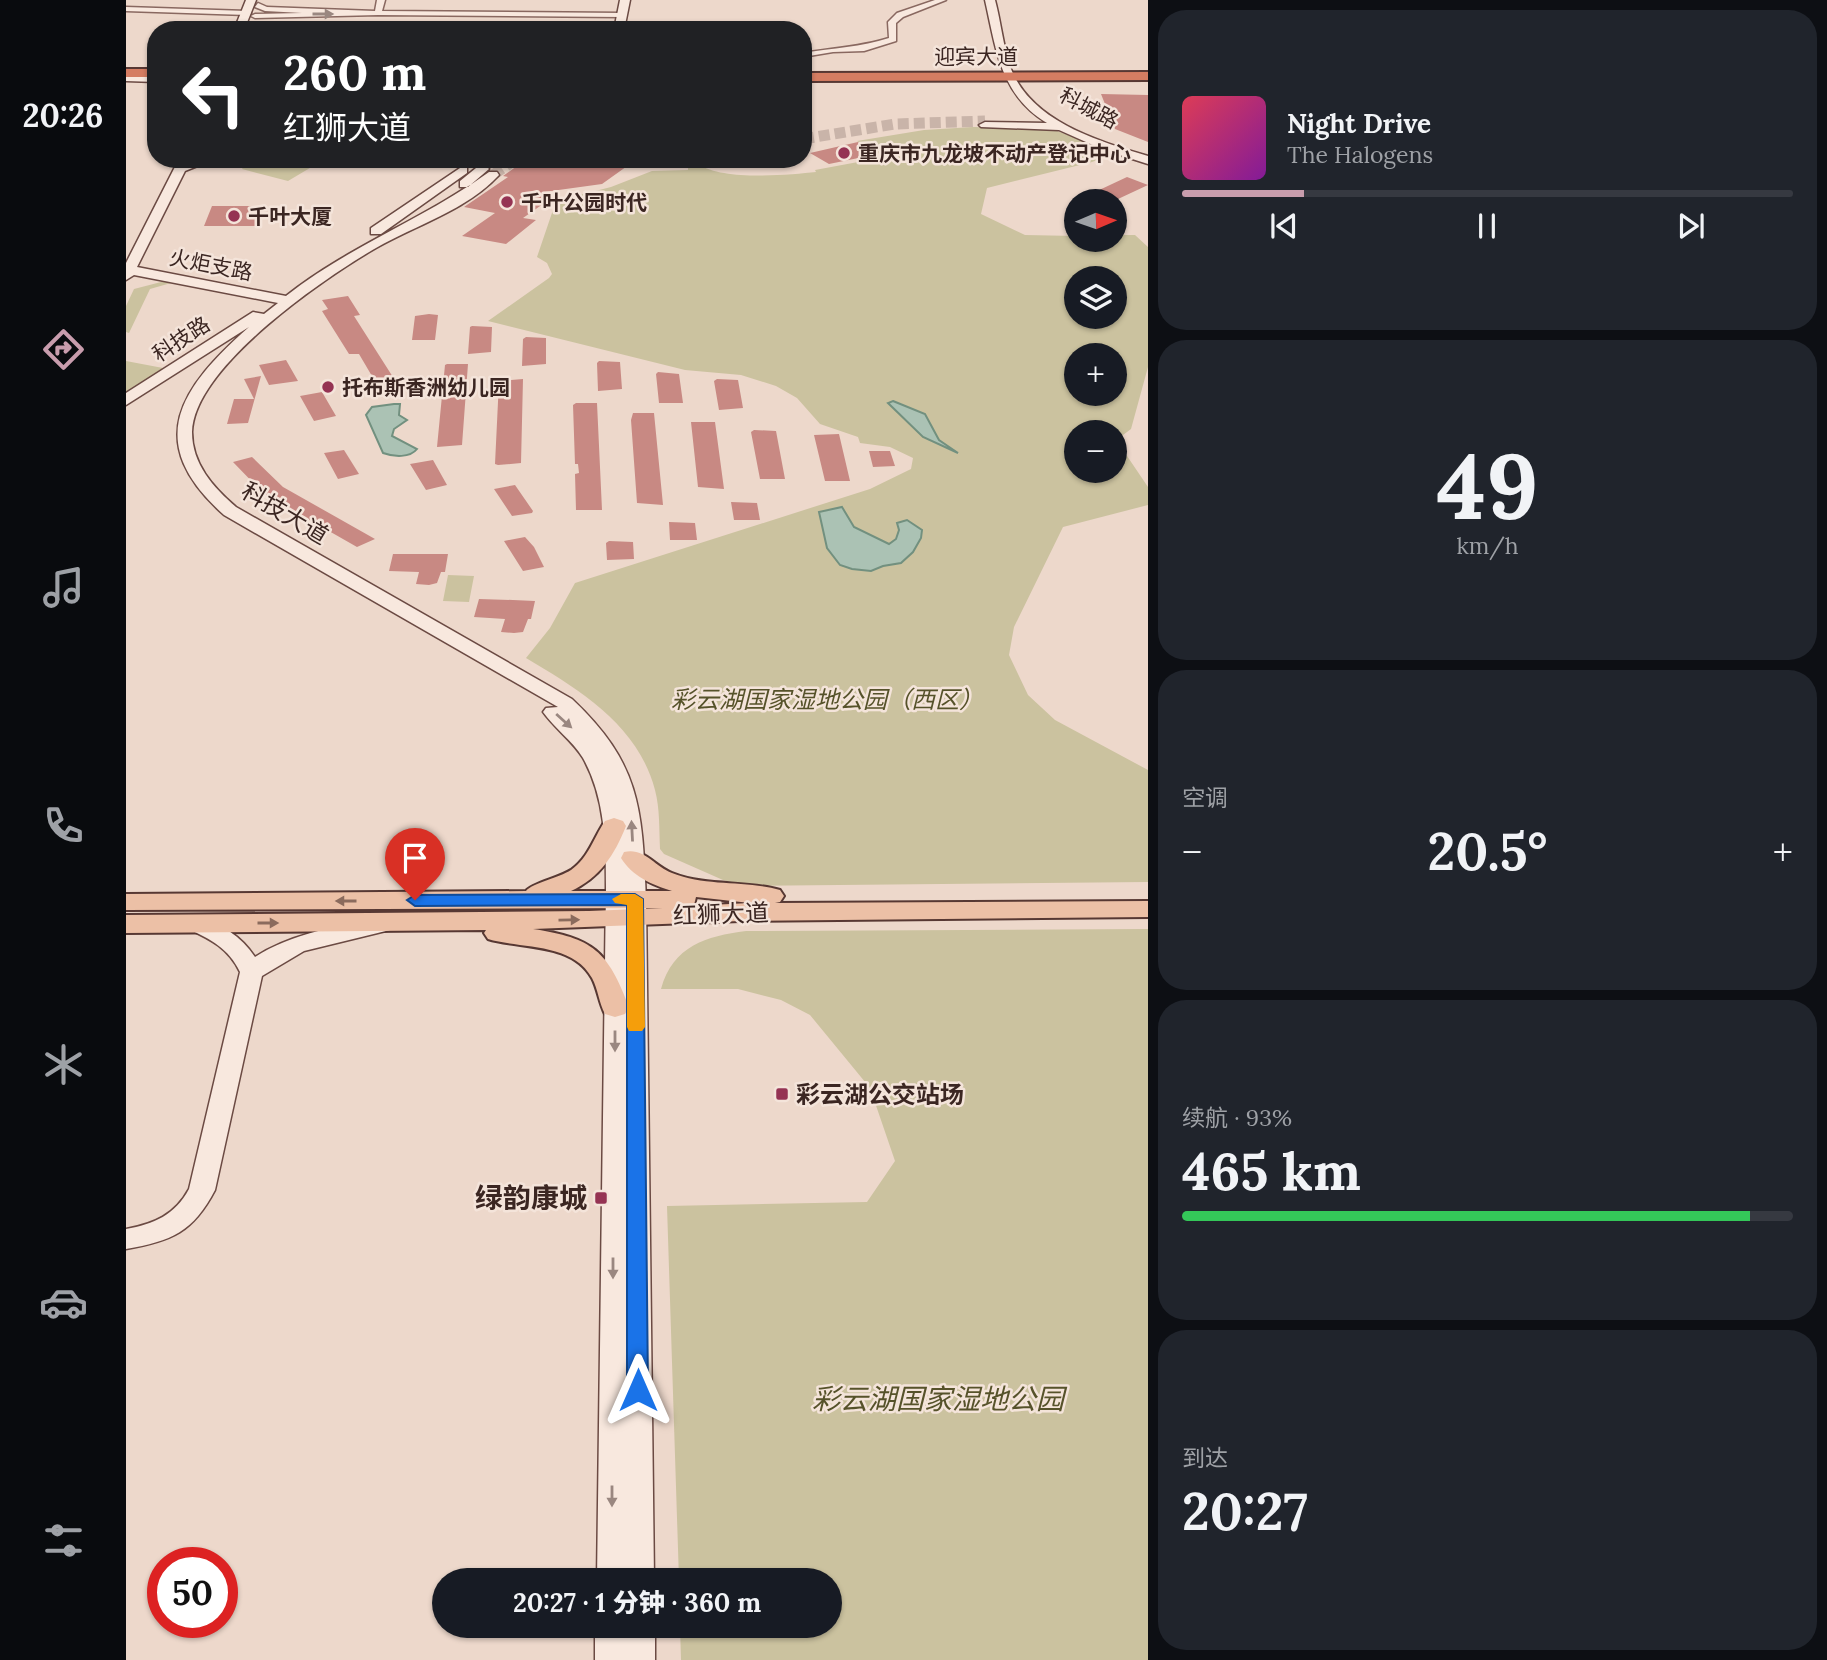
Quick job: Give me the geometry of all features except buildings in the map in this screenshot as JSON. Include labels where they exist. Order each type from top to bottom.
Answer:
[{"type":"highway","name":"迎宾大道","points":[[812,69],[960,69],[1148,77]]},
{"type":"highway","points":[[899,77],[977,73],[960,69]]},
{"type":"highway","name":"迎宾大道","points":[[812,78],[1148,69]]},
{"type":"highway","points":[[126,74],[147,74]]},
{"type":"main road","points":[[621,21],[625,0]]},
{"type":"main road","points":[[630,21],[634,0]]},
{"type":"main road","name":"科城路","points":[[990,0],[1014,73],[1035,99],[1058,118],[1148,158]]},
{"type":"main road","name":"科城路","points":[[999,0],[1018,90],[1036,109],[1065,128],[1148,158]]},
{"type":"main road","points":[[1036,109],[1035,117],[1028,120],[985,123],[1065,128]]},
{"type":"main road","points":[[126,249],[175,168]]},
{"type":"main road","points":[[127,272],[176,168]]},
{"type":"main road","points":[[405,223],[467,168]]},
{"type":"main road","name":"科技大道","points":[[467,168],[282,300],[223,361],[197,394],[187,415],[185,426],[189,462],[209,492],[244,520],[536,685],[565,703],[586,721],[606,745],[628,794],[633,858],[626,908]]},
{"type":"main road","points":[[349,250],[405,223],[485,173],[488,168]]},
{"type":"main road","name":"科技大道","points":[[493,175],[444,209],[405,223],[259,314],[188,388],[175,415],[171,439],[177,464],[198,495],[234,524],[550,709],[571,727],[589,749],[602,772],[610,796],[626,908]]},
{"type":"main road","name":"火炬支路","points":[[127,272],[282,300]]},
{"type":"main road","name":"科技路","points":[[126,400],[259,314]]},
{"type":"main road","name":"科技路","points":[[126,407],[179,374],[204,369],[223,361]]},
{"type":"main road","points":[[167,380],[186,377],[190,382],[188,388]]},
{"type":"main road","points":[[503,900],[547,891],[573,880],[602,855],[614,826]]},
{"type":"main road","points":[[633,858],[646,872],[711,892],[863,899]]},
{"type":"main road","name":"红狮大道","points":[[126,925],[438,922],[626,908],[863,899],[1148,897]]},
{"type":"main road","name":"红狮大道","points":[[126,902],[503,900],[740,912],[1148,909]]},
{"type":"main road","points":[[612,1568],[615,1007],[626,908]]},
{"type":"main road","points":[[626,908],[639,1568]]},
{"type":"main road","points":[[126,1239],[151,1235],[173,1225],[192,1209],[202,1190],[251,972],[265,959],[303,943],[395,922]]},
{"type":"main road","points":[[438,922],[572,947],[596,963],[604,976],[615,1007]]},
{"type":"main road","points":[[196,924],[223,935],[237,946],[251,972]]},
{"type":"main road","points":[[611,1638],[611,1660]]},
{"type":"main road","points":[[639,1638],[639,1660]]},
{"type":"street","points":[[378,13],[381,0]]},
{"type":"street","points":[[812,53],[880,45],[893,39],[892,22],[900,15],[942,0]]},
{"type":"street","points":[[126,9],[254,7],[267,13],[622,15]]},
{"type":"green space","name":"彩云湖国家湿地公园（西区）","points":[[973,127],[1049,128],[1116,153],[1092,162],[987,188],[981,214],[1025,235],[1064,236],[1064,252],[1127,252],[1127,235],[1135,235],[1148,247],[1148,367],[1131,429],[1127,432],[1127,420],[1064,420],[1064,483],[1127,483],[1127,456],[1148,487],[1148,505],[1063,527],[1014,627],[1009,655],[1028,695],[1055,720],[1148,770],[1148,882],[747,886],[723,880],[664,854],[660,849],[659,812],[655,790],[647,767],[635,746],[621,728],[586,697],[526,658],[550,628],[575,583],[870,489],[911,469],[913,458],[890,447],[860,443],[858,437],[820,424],[797,398],[776,386],[741,375],[685,370],[488,321],[552,274],[547,263],[537,257],[554,207],[560,200],[611,187],[652,171],[707,168],[738,175],[772,175],[816,172],[815,170],[885,157],[857,141],[924,130]]},
{"type":"green space","points":[[243,168],[310,168],[288,181]]},
{"type":"green space","points":[[165,281],[171,283],[150,289],[129,333],[126,332],[126,306],[134,289]]},
{"type":"green space","points":[[126,361],[163,368],[126,394]]},
{"type":"green space","points":[[448,575],[474,576],[469,602],[443,601]]},
{"type":"green space","name":"彩云湖国家湿地公园","points":[[1148,929],[1148,1660],[681,1660],[680,1638],[842,1638],[842,1568],[679,1568],[667,1206],[867,1202],[895,1161],[870,1088],[810,1015],[781,1000],[738,989],[661,989],[674,962],[693,946],[718,936],[746,931]]},
{"type":"shaded area","points":[[893,401],[925,414],[939,440],[958,453],[923,437],[888,403]]},
{"type":"shaded area","points":[[400,404],[399,415],[407,420],[394,429],[392,436],[417,449],[406,455],[383,453],[366,415],[372,407]]},
{"type":"shaded area","points":[[842,507],[854,527],[889,544],[896,539],[899,530],[897,523],[907,520],[922,530],[921,538],[913,552],[901,563],[871,571],[840,565],[827,548],[819,512]]},
{"type":"tunnel","points":[[812,138],[895,124],[985,121]]},
{"type":"tunnel","points":[[493,175],[503,168]]},
{"type":"slow traffic","points":[[621,899],[635,899],[636,1027]]},
{"type":"place","name":"重庆市九龙坡不动产登记中心","points":[[844,153]]},
{"type":"place","name":"千叶公园时代","points":[[507,202]]},
{"type":"place","name":"千叶大厦","points":[[234,216]]},
{"type":"place","name":"托布斯香洲幼儿园","points":[[328,387]]},
{"type":"place","name":"彩云湖公交站场","points":[[782,1094]]},
{"type":"place","name":"绿韵康城","points":[[601,1198]]},
{"type":"route","points":[[415,900],[635,899],[638,1390]]}]
